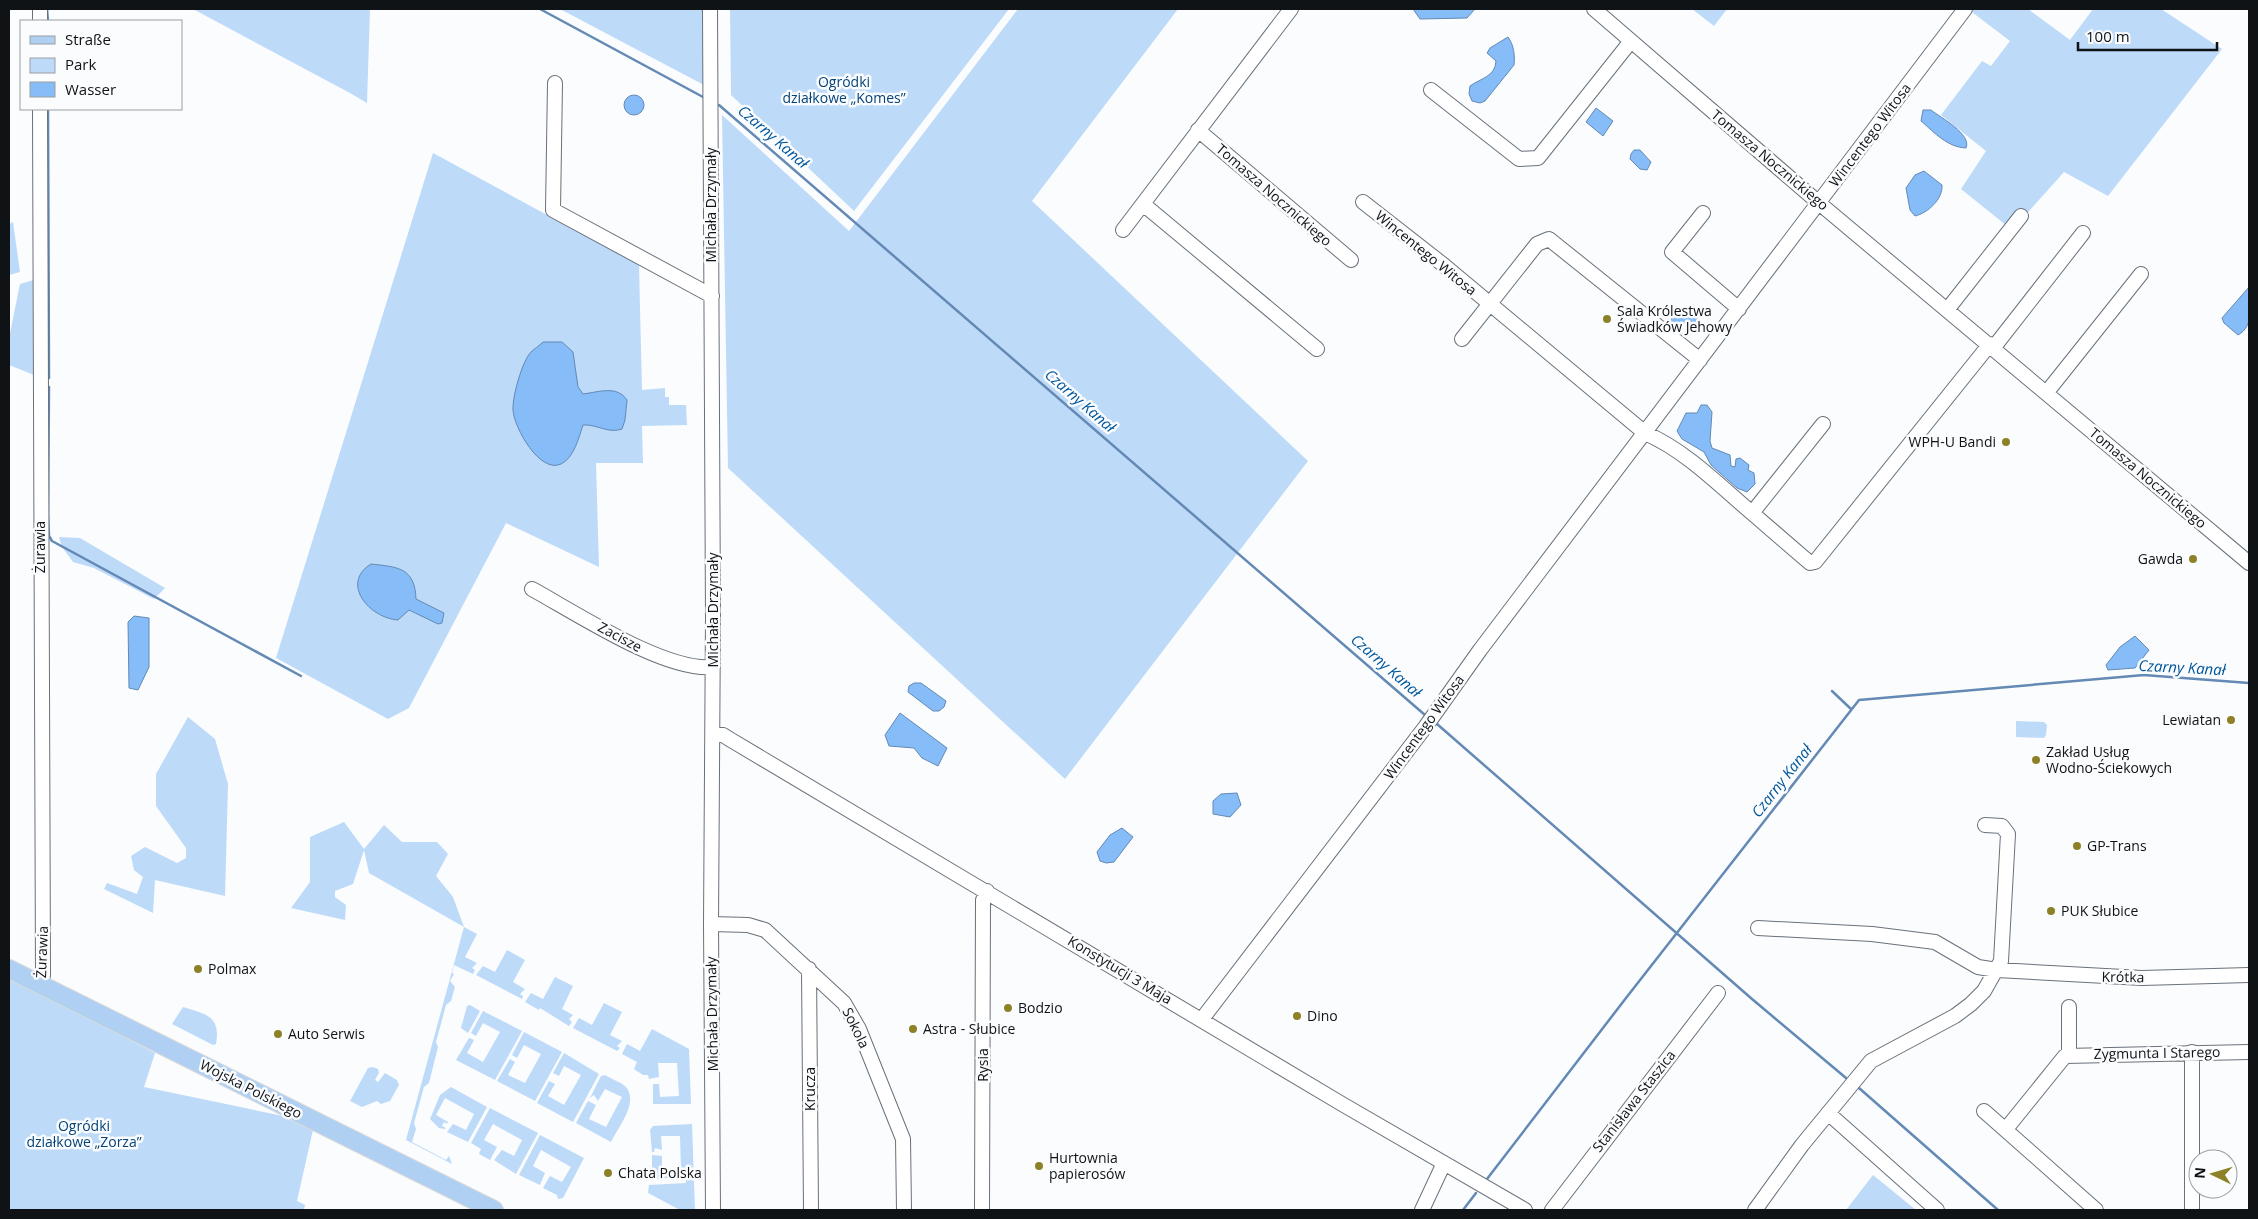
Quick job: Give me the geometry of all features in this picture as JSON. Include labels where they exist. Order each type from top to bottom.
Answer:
[{"type":"main road","name":"Wojska Polskiego","points":[[9,969],[494,1210]]},
{"type":"street","name":"Michała Drzymały","points":[[710,9],[713,1210]]},
{"type":"street","points":[[1123,230],[1291,9]]},
{"type":"street","name":"Tomasza Nocznickiego","points":[[1594,9],[1819,203],[2249,563]]},
{"type":"street","name":"Wincentego Witosa","points":[[1202,1019],[1426,726],[1486,642],[1965,9]]},
{"type":"street","points":[[1431,90],[1519,159],[1538,158],[1631,41]]},
{"type":"street","points":[[555,83],[553,210],[712,296]]},
{"type":"street","name":"Żurawia","points":[[40,110],[40,582],[44,768],[43,975],[41,985]]},
{"type":"street","name":"Tomasza Nocznickiego","points":[[1198,130],[1351,260]]},
{"type":"street","name":"Wincentego Witosa","points":[[1363,202],[1490,303],[1645,433]]},
{"type":"street","points":[[1143,204],[1317,349]]},
{"type":"street","points":[[1703,213],[1672,252],[1739,309]]},
{"type":"street","points":[[1947,310],[2021,216]]},
{"type":"street","points":[[1645,433],[1662,441],[1697,466],[1810,563],[1815,562],[2084,232]]},
{"type":"street","name":"Wincentego Witosa","points":[[1462,339],[1537,244],[1549,239],[1700,360]]},
{"type":"street","points":[[2047,392],[2140,274]]},
{"type":"street","points":[[1752,513],[1823,424]]},
{"type":"street","name":"Zacisze","points":[[532,589],[651,654],[700,668],[713,667]]},
{"type":"street","name":"Konstytucji 3 Maja","points":[[713,734],[723,735],[1444,1162],[1520,1209]]},
{"type":"street","points":[[1755,1210],[1828,1113],[1871,1061],[1954,1016],[1971,1004],[1984,991],[1997,970],[2002,948],[2008,834],[2002,826],[1985,825]]},
{"type":"street","name":"Rysia","points":[[982,1210],[983,900],[987,891]]},
{"type":"street","name":"Sokola","points":[[711,924],[748,924],[765,930],[844,1003],[859,1029],[903,1139],[904,1210]]},
{"type":"street","name":"Krótka","points":[[1758,928],[1872,934],[1935,942],[1978,967],[1997,970],[2142,978],[2249,975]]},
{"type":"street","name":"Krucza","points":[[808,969],[811,1210]]},
{"type":"street","name":"Stanisława Staszica","points":[[1552,1210],[1718,992]]},
{"type":"street","points":[[2006,1129],[2067,1056],[2069,1007]]},
{"type":"street","points":[[2192,1052],[2192,1210]]},
{"type":"street","name":"Zygmunta I Starego","points":[[2067,1056],[2249,1052]]},
{"type":"street","points":[[1984,1111],[2096,1210]]},
{"type":"street","points":[[1828,1113],[1937,1210]]},
{"type":"street","points":[[1422,1210],[1444,1162]]},
{"type":"green space","points":[[193,9],[370,9],[367,103],[350,93]]},
{"type":"green space","points":[[560,9],[704,9],[704,85]]},
{"type":"green space","name":"Ogródki działkowe „Komes”","points":[[730,9],[1009,9],[854,211],[731,95]]},
{"type":"green space","points":[[1018,9],[1178,9],[1032,201],[1308,461],[1065,779],[728,468],[722,115],[849,231]]},
{"type":"green space","points":[[1692,9],[1727,9],[1714,26]]},
{"type":"green space","points":[[1968,9],[2028,9],[2070,40],[2093,9],[2161,9],[2222,49],[2108,196],[2064,172],[2012,230],[1961,189],[1986,151],[1941,115],[1982,61],[1991,66],[2010,41]]},
{"type":"green space","points":[[433,153],[639,265],[642,390],[665,388],[665,397],[669,397],[669,405],[686,405],[687,425],[642,426],[643,463],[596,463],[599,567],[506,523],[409,708],[388,719],[276,658]]},
{"type":"green space","points":[[13,222],[20,272],[9,275],[9,224]]},
{"type":"green space","points":[[34,280],[34,375],[9,365],[9,338],[20,284]]},
{"type":"green space","points":[[59,537],[80,538],[165,588],[154,599],[94,568],[73,562],[62,547]]},
{"type":"green space","points":[[188,717],[215,739],[228,784],[225,896],[155,880],[153,913],[104,889],[107,883],[137,894],[143,877],[134,870],[131,856],[145,847],[177,863],[186,858],[186,848],[156,806],[156,774]]},
{"type":"green space","points":[[2016,721],[2044,722],[2047,725],[2046,735],[2044,738],[2016,737]]},
{"type":"green space","points":[[344,822],[364,849],[384,825],[402,842],[437,842],[448,854],[436,876],[453,897],[464,927],[369,873],[364,850],[353,884],[335,891],[335,897],[346,905],[345,920],[291,908],[310,882],[310,837]]},
{"type":"green space","points":[[464,927],[477,934],[465,957],[477,963],[472,968],[475,970],[473,974],[454,965],[452,973],[454,974],[450,981],[455,987],[451,1001],[446,1005],[436,1042],[438,1047],[429,1083],[424,1087],[414,1123],[416,1129],[412,1142],[446,1160],[449,1156],[452,1164],[406,1140]]},
{"type":"green space","points":[[507,950],[525,960],[513,982],[525,989],[520,994],[523,996],[522,999],[476,975],[483,966],[495,972]]},
{"type":"green space","name":"Ogródki działkowe „Zorza”","points":[[9,977],[155,1053],[144,1087],[283,1116],[313,1130],[297,1201],[305,1205],[304,1210],[9,1210]]},
{"type":"green space","points":[[555,977],[573,986],[562,1009],[573,1015],[569,1019],[572,1022],[569,1026],[540,1008],[539,1010],[525,1002],[531,993],[543,999]]},
{"type":"green space","points":[[604,1003],[622,1012],[610,1035],[622,1041],[617,1046],[620,1048],[617,1051],[573,1028],[579,1018],[592,1025]]},
{"type":"green space","points":[[470,1005],[480,1011],[468,1033],[461,1028],[467,1006]]},
{"type":"green space","points":[[183,1007],[205,1014],[214,1022],[217,1035],[216,1044],[213,1045],[172,1024]]},
{"type":"green space","points":[[483,1011],[522,1031],[495,1080],[456,1060],[469,1038],[474,1040],[467,1053],[483,1062],[500,1032],[483,1023],[476,1036],[471,1033]]},
{"type":"green space","points":[[652,1029],[689,1049],[691,1104],[653,1104],[653,1084],[659,1084],[660,1097],[679,1096],[677,1063],[658,1063],[659,1077],[649,1079],[648,1075],[643,1075],[634,1069],[637,1062],[622,1054],[627,1044],[640,1051]]},
{"type":"green space","points":[[524,1032],[562,1052],[535,1101],[497,1081],[510,1059],[515,1062],[508,1075],[525,1083],[541,1054],[524,1045],[517,1058],[512,1055]]},
{"type":"green space","points":[[564,1053],[599,1074],[573,1122],[537,1103],[549,1081],[555,1084],[548,1096],[564,1105],[581,1075],[564,1066],[559,1076],[553,1073]]},
{"type":"green space","points":[[368,1068],[378,1069],[379,1073],[375,1080],[378,1082],[385,1073],[397,1080],[399,1085],[390,1101],[381,1104],[377,1101],[362,1107],[350,1101]]},
{"type":"green space","points":[[605,1075],[626,1087],[630,1100],[626,1115],[611,1142],[576,1123],[588,1101],[596,1105],[589,1119],[606,1127],[622,1097],[605,1089],[598,1101],[594,1095],[590,1098],[601,1076]]},
{"type":"green space","points":[[451,1087],[487,1107],[468,1142],[447,1132],[453,1124],[466,1130],[474,1114],[445,1098],[436,1115],[448,1122],[447,1124],[444,1122],[442,1126],[446,1128],[439,1128],[430,1119],[440,1095]]},
{"type":"green space","points":[[490,1108],[538,1133],[516,1174],[494,1160],[502,1150],[514,1156],[522,1140],[493,1124],[484,1140],[497,1147],[490,1160],[479,1154],[481,1149],[471,1143]]},
{"type":"green space","points":[[692,1124],[695,1210],[680,1210],[648,1193],[649,1185],[686,1183],[686,1179],[677,1178],[652,1180],[652,1155],[662,1156],[662,1170],[681,1169],[680,1136],[661,1136],[662,1150],[655,1148],[654,1152],[652,1152],[650,1130],[653,1126]]},
{"type":"green space","points":[[540,1135],[584,1158],[563,1198],[558,1199],[557,1195],[543,1188],[550,1176],[562,1182],[571,1167],[541,1150],[533,1166],[545,1173],[540,1185],[519,1175]]},
{"type":"green space","points":[[1873,1175],[1916,1210],[1846,1210]]},
{"type":"water","points":[[1413,9],[1475,9],[1467,18],[1420,19]]},
{"type":"water","points":[[1508,37],[1514,51],[1514,65],[1485,101],[1480,103],[1472,101],[1469,94],[1470,86],[1490,74],[1495,66],[1496,61],[1487,53],[1490,48]]},
{"type":"water","points":[[634,95],[641,98],[644,105],[641,112],[634,115],[627,112],[624,105],[627,98]]},
{"type":"water","points":[[1596,108],[1613,121],[1603,136],[1586,122]]},
{"type":"water","points":[[1923,110],[1931,110],[1960,132],[1967,143],[1966,148],[1947,142],[1931,130],[1921,121]]},
{"type":"water","points":[[1634,150],[1640,150],[1651,162],[1647,170],[1640,169],[1630,159]]},
{"type":"water","points":[[1924,171],[1942,185],[1942,190],[1930,209],[1915,216],[1910,210],[1906,188],[1915,175]]},
{"type":"water","points":[[2249,287],[2249,320],[2247,326],[2238,335],[2224,323],[2222,318]]},
{"type":"water","points":[[1682,307],[1703,323],[1699,327],[1689,322],[1679,326],[1672,324],[1671,319]]},
{"type":"water","points":[[543,342],[562,342],[573,352],[578,387],[583,394],[613,391],[623,395],[627,400],[622,429],[607,430],[583,425],[575,447],[566,461],[553,465],[545,462],[530,448],[518,427],[513,410],[516,389],[524,363],[531,352]]},
{"type":"water","points":[[1701,405],[1707,405],[1712,412],[1710,441],[1712,448],[1730,455],[1731,466],[1735,467],[1736,459],[1740,458],[1749,465],[1748,470],[1754,473],[1755,484],[1747,492],[1737,488],[1711,465],[1704,452],[1682,439],[1677,431],[1686,413],[1697,413]]},
{"type":"water","points":[[371,564],[396,568],[408,575],[415,588],[416,599],[444,613],[442,623],[438,624],[409,610],[398,620],[387,618],[377,613],[362,598],[358,590],[358,580],[362,572]]},
{"type":"water","points":[[134,616],[149,618],[149,667],[138,690],[129,688],[128,622]]},
{"type":"water","points":[[2135,636],[2149,650],[2135,668],[2108,670],[2106,665],[2120,647]]},
{"type":"water","points":[[914,683],[921,683],[946,701],[944,707],[939,711],[933,711],[908,692],[909,686]]},
{"type":"water","points":[[900,713],[947,748],[938,766],[922,758],[914,748],[889,746],[885,735]]},
{"type":"water","points":[[1237,793],[1241,805],[1230,817],[1213,814],[1213,801],[1221,794]]},
{"type":"water","points":[[1122,828],[1133,837],[1114,862],[1106,863],[1100,861],[1097,852],[1110,835]]},
{"type":"waterway","points":[[47,9],[48,20]]},
{"type":"waterway","name":"Czarny Kanał","points":[[540,9],[703,97]]},
{"type":"waterway","name":"Czarny Kanał","points":[[719,105],[1425,715]]},
{"type":"waterway","points":[[48,110],[49,378]]},
{"type":"waterway","points":[[49,387],[48,515],[49,536],[52,541],[301,676]]},
{"type":"waterway","name":"Czarny Kanał","points":[[1487,1179],[1859,700],[2144,675],[2249,683]]},
{"type":"waterway","points":[[1832,691],[1851,709]]},
{"type":"waterway","name":"Czarny Kanał","points":[[1437,724],[1752,999],[1846,1078]]},
{"type":"waterway","points":[[1859,1088],[1998,1210]]},
{"type":"waterway","points":[[1463,1210],[1476,1193]]},
{"type":"place","name":"Sala Królestwa Świadków Jehowy","points":[[1607,319]]},
{"type":"place","name":"WPH-U Bandi","points":[[2006,442]]},
{"type":"place","name":"Gawda","points":[[2193,559]]},
{"type":"place","name":"Lewiatan","points":[[2231,720]]},
{"type":"place","name":"Zakład Usług Wodno-Ściekowych","points":[[2036,760]]},
{"type":"place","name":"GP-Trans","points":[[2077,846]]},
{"type":"place","name":"PUK Słubice","points":[[2051,911]]},
{"type":"place","name":"Polmax","points":[[198,969]]},
{"type":"place","name":"Bodzio","points":[[1008,1008]]},
{"type":"place","name":"Dino","points":[[1297,1016]]},
{"type":"place","name":"Astra - Słubice","points":[[913,1029]]},
{"type":"place","name":"Auto Serwis","points":[[278,1034]]},
{"type":"place","name":"Hurtownia papierosów","points":[[1039,1166]]},
{"type":"place","name":"Chata Polska","points":[[608,1173]]}]
